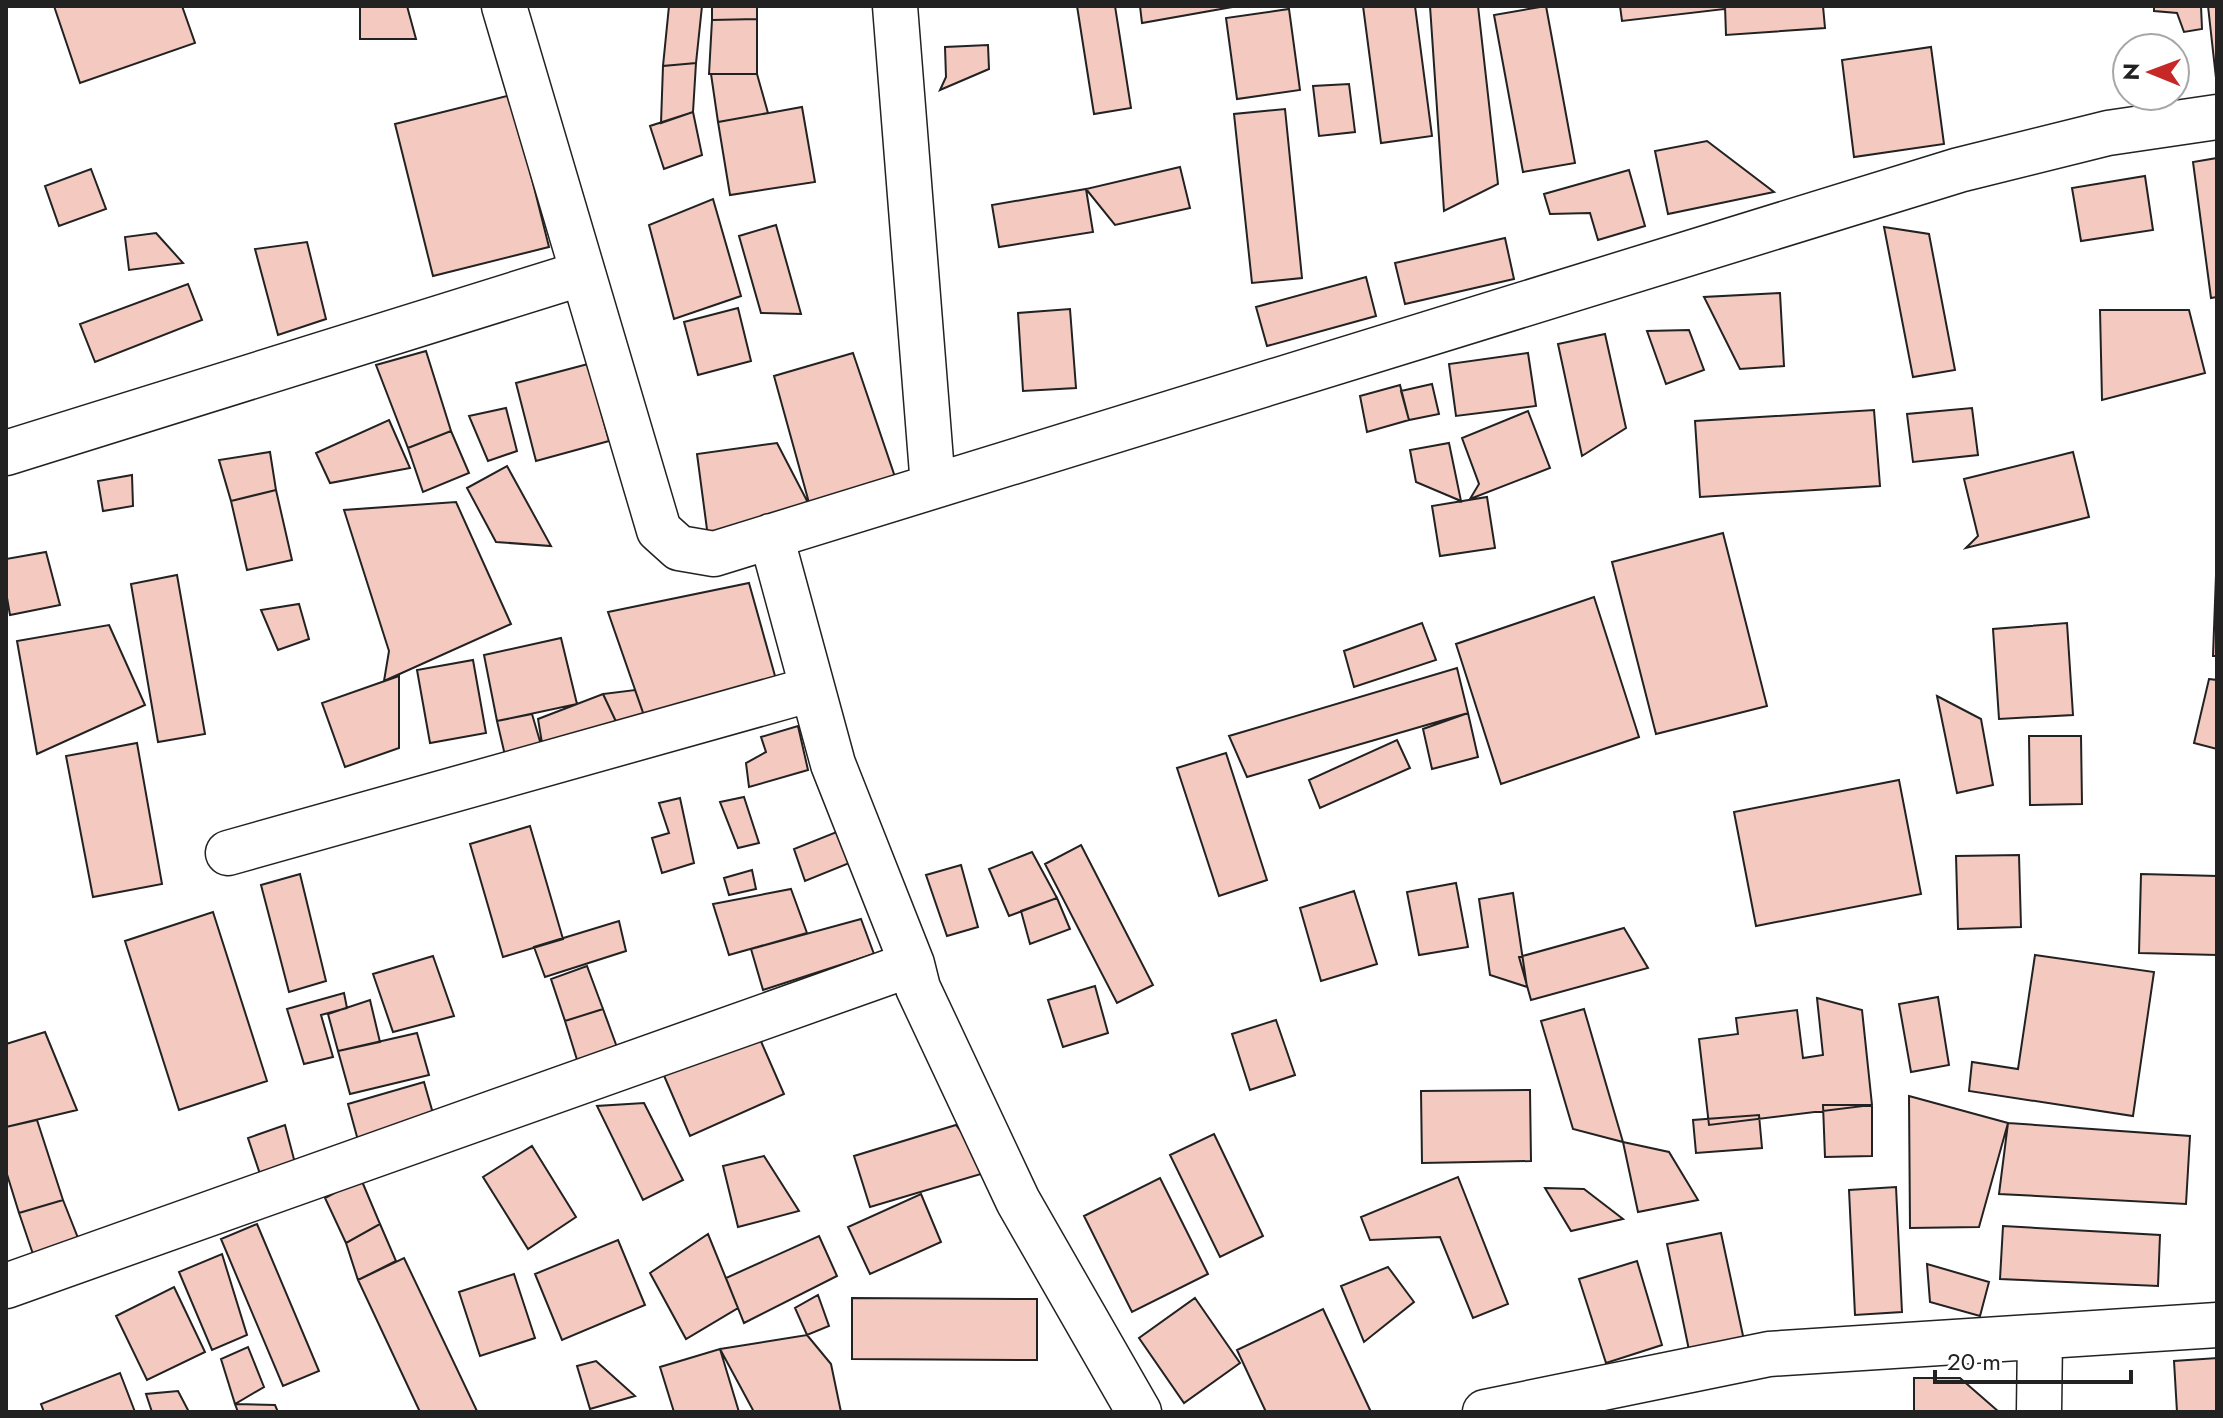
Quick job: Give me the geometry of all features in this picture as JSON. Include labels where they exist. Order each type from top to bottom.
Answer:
[{"type":"street","points":[[504,6],[659,530],[679,548],[714,554],[1959,170],[2108,133],[2217,117]]},
{"type":"street","points":[[895,6],[933,486]]},
{"type":"street","points":[[6,453],[583,273]]},
{"type":"street","points":[[771,536],[833,764],[912,964],[918,988],[1018,1201],[1139,1412]]},
{"type":"street","points":[[228,853],[812,689]]},
{"type":"street","points":[[6,1286],[912,964]]},
{"type":"street","points":[[1485,1412],[1769,1354],[2217,1325]]},
{"type":"street","points":[[2039,1412],[2040,1337]]},
{"type":"building","points":[[54,6],[182,6],[195,43],[80,83]]},
{"type":"building","points":[[360,6],[407,6],[416,39],[360,39]]},
{"type":"building","points":[[669,6],[702,6],[696,63],[663,66]]},
{"type":"building","points":[[712,6],[757,6],[757,19],[712,20]]},
{"type":"building","points":[[1077,6],[1115,6],[1131,108],[1094,114]]},
{"type":"building","points":[[1140,6],[1238,6],[1142,23]]},
{"type":"building","points":[[1363,6],[1415,6],[1432,136],[1381,143]]},
{"type":"building","points":[[1430,6],[1478,6],[1498,184],[1444,211]]},
{"type":"building","points":[[1546,6],[1575,163],[1523,172],[1494,15]]},
{"type":"building","points":[[1620,6],[1724,6],[1725,9],[1622,21]]},
{"type":"building","points":[[1725,6],[1823,6],[1825,28],[1726,35]]},
{"type":"building","points":[[2154,6],[2201,6],[2202,29],[2184,32],[2177,13],[2154,11]]},
{"type":"building","points":[[2208,6],[2217,6],[2217,78],[2216,78]]},
{"type":"building","points":[[1289,9],[1300,90],[1237,99],[1226,18]]},
{"type":"building","points":[[757,19],[757,74],[709,74],[712,20]]},
{"type":"building","points":[[988,45],[989,69],[940,90],[946,77],[945,47]]},
{"type":"building","points":[[1931,47],[1944,144],[1854,157],[1842,60]]},
{"type":"building","points":[[696,63],[693,112],[661,123],[663,66]]},
{"type":"building","points":[[711,74],[757,74],[768,113],[718,122]]},
{"type":"building","points":[[1349,84],[1355,132],[1319,136],[1313,86]]},
{"type":"building","points":[[511,95],[549,247],[433,276],[395,124]]},
{"type":"building","points":[[802,107],[815,182],[730,195],[718,122]]},
{"type":"building","points":[[1285,109],[1302,278],[1252,283],[1234,114]]},
{"type":"building","points":[[693,112],[702,155],[664,169],[650,126]]},
{"type":"building","points":[[1707,141],[1774,192],[1668,214],[1655,151]]},
{"type":"building","points":[[2217,158],[2217,297],[2211,298],[2193,162]]},
{"type":"building","points":[[1180,167],[1190,208],[1115,225],[1086,189]]},
{"type":"building","points":[[91,169],[106,209],[59,226],[45,186]]},
{"type":"building","points":[[1629,170],[1645,226],[1598,240],[1590,213],[1550,214],[1544,194]]},
{"type":"building","points":[[2145,176],[2153,230],[2081,241],[2072,188]]},
{"type":"building","points":[[1086,189],[1093,232],[999,247],[992,205]]},
{"type":"building","points":[[713,199],[741,296],[674,319],[649,225]]},
{"type":"building","points":[[776,225],[801,314],[761,313],[739,236]]},
{"type":"building","points":[[1884,227],[1929,234],[1955,370],[1913,377]]},
{"type":"building","points":[[156,233],[183,263],[129,270],[125,237]]},
{"type":"building","points":[[1505,238],[1514,279],[1405,304],[1395,263]]},
{"type":"building","points":[[307,242],[326,319],[278,335],[255,249]]},
{"type":"building","points":[[1366,277],[1376,316],[1267,346],[1256,307]]},
{"type":"building","points":[[188,284],[202,320],[95,362],[80,324]]},
{"type":"building","points":[[1780,293],[1784,366],[1740,369],[1704,297]]},
{"type":"building","points":[[738,308],[751,361],[698,375],[684,322]]},
{"type":"building","points":[[1070,309],[1076,388],[1023,391],[1018,313]]},
{"type":"building","points":[[2100,310],[2189,310],[2205,373],[2102,400]]},
{"type":"building","points":[[1689,330],[1704,370],[1666,384],[1647,331]]},
{"type":"building","points":[[1605,334],[1626,428],[1582,456],[1558,344]]},
{"type":"building","points":[[426,351],[451,431],[408,448],[376,365]]},
{"type":"building","points":[[853,353],[896,480],[811,510],[774,376]]},
{"type":"building","points":[[1528,353],[1536,406],[1456,416],[1449,364]]},
{"type":"building","points":[[588,364],[609,441],[536,461],[516,383]]},
{"type":"building","points":[[1432,384],[1439,414],[1409,420],[1401,391]]},
{"type":"building","points":[[1400,385],[1409,420],[1367,432],[1360,396]]},
{"type":"building","points":[[506,408],[517,451],[488,461],[469,416]]},
{"type":"building","points":[[1972,408],[1978,455],[1913,462],[1907,414]]},
{"type":"building","points":[[1874,410],[1880,486],[1700,497],[1695,421]]},
{"type":"building","points":[[1528,411],[1550,468],[1470,499],[1479,484],[1462,438]]},
{"type":"building","points":[[389,420],[410,468],[330,483],[316,453]]},
{"type":"building","points":[[451,431],[469,473],[423,492],[408,448]]},
{"type":"building","points":[[777,443],[818,522],[708,537],[697,454]]},
{"type":"building","points":[[1449,443],[1461,501],[1416,482],[1410,450]]},
{"type":"building","points":[[270,452],[276,490],[231,501],[219,460]]},
{"type":"building","points":[[2073,452],[2089,517],[1966,548],[1978,536],[1964,479]]},
{"type":"building","points":[[507,466],[551,546],[496,542],[467,488]]},
{"type":"building","points":[[132,475],[133,506],[103,511],[98,481]]},
{"type":"building","points":[[276,490],[292,560],[247,570],[231,501]]},
{"type":"building","points":[[1487,497],[1495,548],[1440,556],[1432,506]]},
{"type":"building","points":[[456,502],[511,624],[384,681],[389,651],[344,510]]},
{"type":"building","points":[[1723,533],[1767,706],[1656,734],[1612,562]]},
{"type":"building","points":[[2217,548],[2217,656],[2213,656]]},
{"type":"building","points":[[46,552],[60,605],[10,615],[6,559]]},
{"type":"building","points":[[177,575],[205,734],[158,742],[131,584]]},
{"type":"building","points":[[749,583],[777,683],[647,724],[608,612]]},
{"type":"building","points":[[1594,597],[1639,737],[1501,784],[1456,644]]},
{"type":"building","points":[[299,604],[309,639],[278,650],[261,610]]},
{"type":"building","points":[[1422,623],[1436,660],[1354,687],[1344,651]]},
{"type":"building","points":[[2067,623],[2073,715],[1999,719],[1993,629]]},
{"type":"building","points":[[109,625],[145,705],[37,754],[17,641]]},
{"type":"building","points":[[561,638],[577,704],[497,721],[484,655]]},
{"type":"building","points":[[473,660],[486,733],[430,743],[417,670]]},
{"type":"building","points":[[1457,668],[1468,713],[1247,777],[1229,736]]},
{"type":"building","points":[[399,676],[399,748],[345,767],[322,703]]},
{"type":"building","points":[[2209,679],[2217,680],[2217,749],[2194,743]]},
{"type":"building","points":[[635,690],[647,724],[620,730],[603,694]]},
{"type":"building","points":[[603,694],[620,730],[544,755],[538,719]]},
{"type":"building","points":[[1937,696],[1981,719],[1993,785],[1957,793]]},
{"type":"building","points":[[1468,713],[1478,757],[1432,769],[1423,729]]},
{"type":"building","points":[[532,714],[544,755],[507,764],[497,721]]},
{"type":"building","points":[[798,726],[808,770],[749,787],[746,763],[766,752],[761,737]]},
{"type":"building","points":[[2029,736],[2081,736],[2082,804],[2030,805]]},
{"type":"building","points":[[1397,740],[1410,768],[1320,808],[1309,780]]},
{"type":"building","points":[[137,743],[162,884],[93,897],[66,756]]},
{"type":"building","points":[[1226,753],[1267,880],[1219,896],[1177,768]]},
{"type":"building","points":[[1899,780],[1921,894],[1756,926],[1734,812]]},
{"type":"building","points":[[744,797],[759,843],[738,848],[720,802]]},
{"type":"building","points":[[680,798],[694,863],[662,873],[652,838],[669,833],[659,803]]},
{"type":"building","points":[[530,826],[563,939],[503,957],[470,844]]},
{"type":"building","points":[[844,829],[852,862],[805,881],[794,849]]},
{"type":"building","points":[[1081,845],[1153,985],[1117,1003],[1045,864]]},
{"type":"building","points":[[1032,852],[1057,898],[1009,916],[989,869]]},
{"type":"building","points":[[2019,855],[2021,927],[1958,929],[1956,856]]},
{"type":"building","points":[[961,865],[978,927],[947,936],[926,875]]},
{"type":"building","points":[[752,870],[756,889],[729,895],[724,878]]},
{"type":"building","points":[[300,874],[326,981],[289,992],[261,885]]},
{"type":"building","points":[[2141,874],[2217,876],[2217,955],[2139,953]]},
{"type":"building","points":[[1456,883],[1468,947],[1419,955],[1407,892]]},
{"type":"building","points":[[791,889],[807,933],[729,955],[713,904]]},
{"type":"building","points":[[1354,891],[1377,964],[1321,981],[1300,908]]},
{"type":"building","points":[[1513,893],[1527,987],[1490,975],[1479,899]]},
{"type":"building","points":[[1057,898],[1070,929],[1030,944],[1021,911]]},
{"type":"building","points":[[213,912],[267,1081],[179,1110],[125,941]]},
{"type":"building","points":[[861,919],[874,954],[763,990],[751,949]]},
{"type":"building","points":[[619,921],[626,951],[545,977],[534,947]]},
{"type":"building","points":[[1624,928],[1648,968],[1531,1000],[1519,957]]},
{"type":"building","points":[[2035,955],[2154,972],[2133,1116],[1969,1091],[1972,1062],[2018,1069]]},
{"type":"building","points":[[433,956],[454,1016],[393,1032],[373,974]]},
{"type":"building","points":[[587,966],[603,1009],[565,1021],[551,979]]},
{"type":"building","points":[[1095,986],[1108,1033],[1063,1047],[1048,1000]]},
{"type":"building","points":[[344,993],[347,1008],[321,1015],[333,1057],[304,1064],[287,1009]]},
{"type":"building","points":[[1938,997],[1949,1065],[1911,1072],[1899,1004]]},
{"type":"building","points":[[1817,998],[1862,1010],[1872,1105],[1709,1125],[1699,1039],[1738,1034],[1736,1018],[1797,1010],[1803,1058],[1823,1055]]},
{"type":"building","points":[[370,1000],[380,1042],[338,1051],[328,1014]]},
{"type":"building","points":[[603,1009],[618,1050],[578,1063],[565,1021]]},
{"type":"building","points":[[1584,1009],[1623,1142],[1573,1129],[1541,1021]]},
{"type":"building","points":[[1276,1020],[1295,1075],[1250,1090],[1232,1034]]},
{"type":"building","points":[[756,1030],[784,1094],[690,1136],[662,1071]]},
{"type":"building","points":[[45,1032],[77,1110],[6,1127],[6,1044]]},
{"type":"building","points":[[417,1033],[429,1075],[350,1094],[338,1051]]},
{"type":"building","points":[[424,1082],[434,1117],[359,1144],[348,1104]]},
{"type":"building","points":[[1530,1090],[1531,1161],[1422,1163],[1421,1091]]},
{"type":"building","points":[[1909,1096],[2008,1123],[1979,1227],[1910,1228]]},
{"type":"building","points":[[644,1103],[683,1180],[643,1200],[597,1106]]},
{"type":"building","points":[[1823,1105],[1872,1105],[1872,1156],[1825,1157]]},
{"type":"building","points":[[1759,1115],[1762,1148],[1696,1153],[1693,1120]]},
{"type":"building","points":[[37,1120],[63,1200],[19,1213],[6,1171],[6,1127]]},
{"type":"building","points":[[2008,1123],[2190,1136],[2186,1204],[1999,1194]]},
{"type":"building","points":[[285,1125],[295,1163],[260,1174],[248,1138]]},
{"type":"building","points":[[956,1125],[991,1171],[870,1207],[854,1156]]},
{"type":"building","points":[[1214,1134],[1263,1236],[1220,1257],[1170,1155]]},
{"type":"building","points":[[1623,1142],[1669,1152],[1698,1200],[1638,1212]]},
{"type":"building","points":[[532,1146],[576,1217],[528,1249],[483,1177]]},
{"type":"building","points":[[764,1156],[799,1211],[738,1227],[723,1166]]},
{"type":"building","points":[[1458,1177],[1508,1304],[1473,1318],[1440,1237],[1370,1240],[1361,1217]]},
{"type":"building","points":[[1160,1178],[1208,1274],[1132,1312],[1084,1216]]},
{"type":"building","points":[[361,1179],[380,1224],[346,1243],[325,1198]]},
{"type":"building","points":[[1896,1187],[1902,1312],[1855,1315],[1849,1190]]},
{"type":"building","points":[[1545,1188],[1584,1189],[1623,1219],[1571,1231]]},
{"type":"building","points":[[921,1194],[941,1242],[870,1274],[848,1227]]},
{"type":"building","points":[[63,1200],[78,1238],[34,1257],[19,1213]]},
{"type":"building","points":[[257,1224],[319,1371],[283,1386],[221,1239]]},
{"type":"building","points":[[380,1224],[396,1261],[358,1280],[346,1243]]},
{"type":"building","points":[[2003,1226],[2160,1235],[2158,1286],[2000,1279]]},
{"type":"building","points":[[1721,1233],[1748,1359],[1689,1350],[1667,1244]]},
{"type":"building","points":[[708,1234],[738,1308],[686,1339],[650,1273]]},
{"type":"building","points":[[819,1236],[837,1276],[744,1323],[726,1278]]},
{"type":"building","points":[[618,1240],[645,1305],[562,1340],[535,1274]]},
{"type":"building","points":[[222,1254],[247,1335],[212,1350],[179,1272]]},
{"type":"building","points":[[404,1258],[475,1412],[420,1412],[358,1280]]},
{"type":"building","points":[[1637,1261],[1662,1345],[1606,1363],[1579,1279]]},
{"type":"building","points":[[1927,1264],[1989,1282],[1980,1316],[1930,1302]]},
{"type":"building","points":[[1388,1267],[1414,1302],[1364,1342],[1341,1286]]},
{"type":"building","points":[[514,1274],[535,1338],[480,1356],[459,1292]]},
{"type":"building","points":[[174,1287],[205,1352],[147,1380],[116,1316]]},
{"type":"building","points":[[818,1295],[829,1326],[807,1335],[795,1308]]},
{"type":"building","points":[[852,1298],[1037,1299],[1037,1360],[852,1359]]},
{"type":"building","points":[[1195,1298],[1240,1363],[1184,1403],[1139,1338]]},
{"type":"building","points":[[1323,1309],[1371,1412],[1266,1412],[1237,1350]]},
{"type":"building","points":[[807,1335],[831,1364],[841,1412],[754,1412],[720,1349]]},
{"type":"building","points":[[248,1347],[264,1387],[235,1404],[221,1359]]},
{"type":"building","points":[[720,1349],[739,1412],[674,1412],[660,1367]]},
{"type":"building","points":[[2217,1358],[2217,1412],[2177,1412],[2174,1361]]},
{"type":"building","points":[[596,1361],[635,1396],[590,1409],[577,1366]]},
{"type":"building","points":[[120,1373],[135,1412],[44,1412],[41,1404]]},
{"type":"building","points":[[1914,1378],[1960,1378],[1999,1412],[1914,1412]]},
{"type":"building","points":[[178,1391],[189,1412],[152,1412],[146,1394]]},
{"type":"building","points":[[235,1404],[275,1405],[278,1412],[238,1412]]}]
